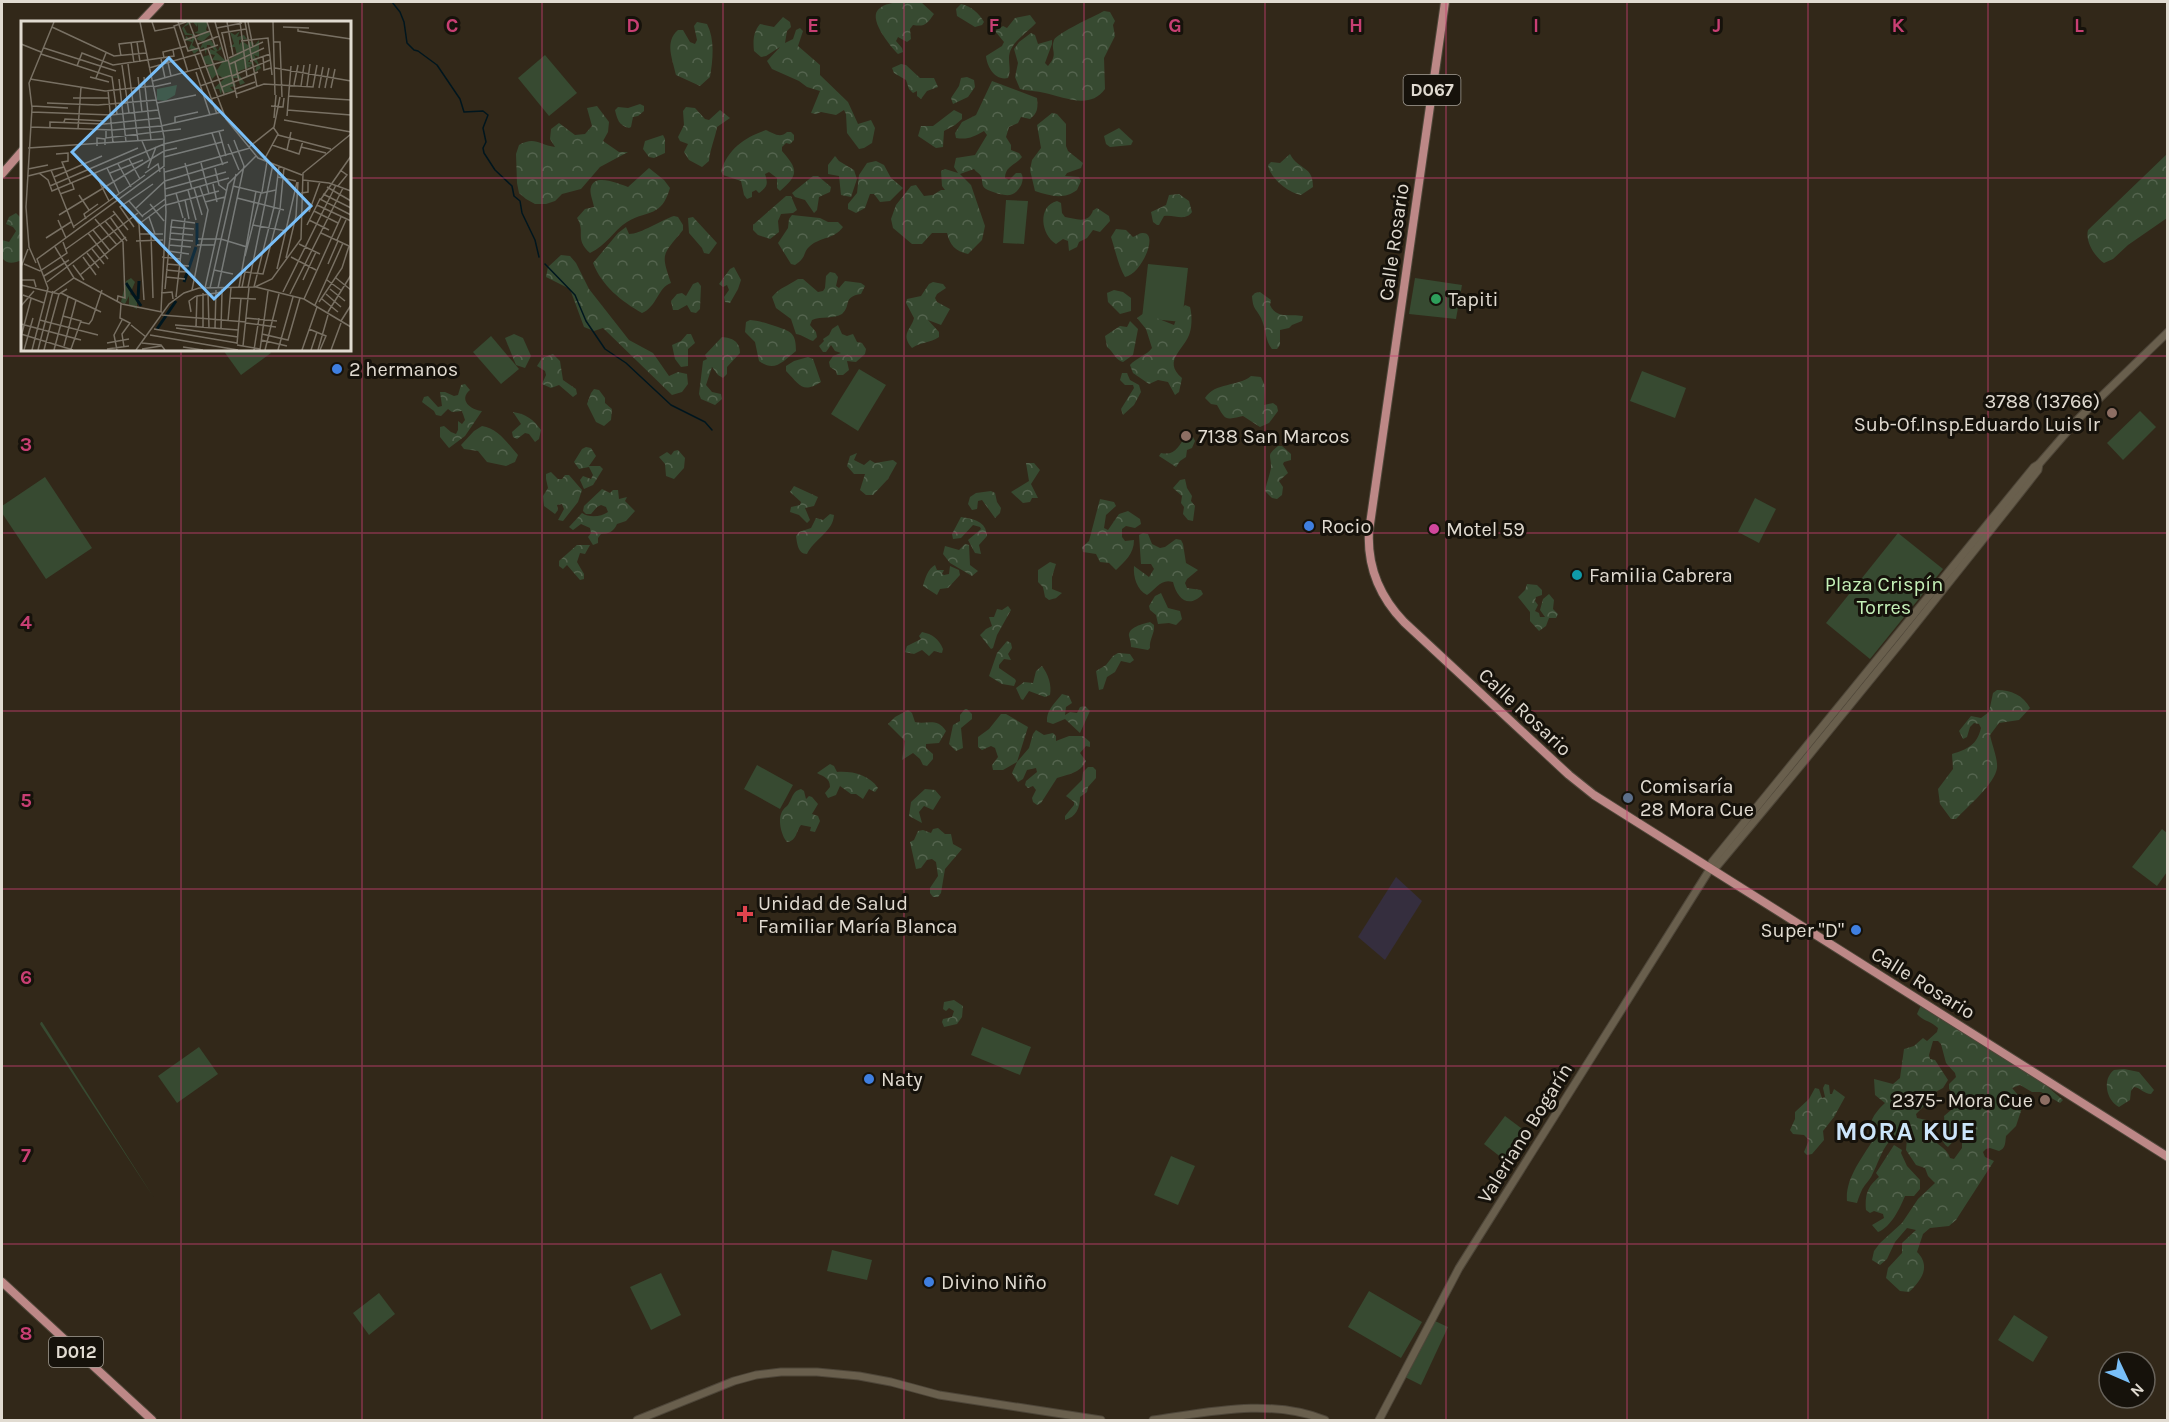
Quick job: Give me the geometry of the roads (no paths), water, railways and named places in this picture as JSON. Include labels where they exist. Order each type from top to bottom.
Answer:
[{"type":"main road","points":[[142,21],[160,2]]},
{"type":"main road","name":"Calle Rosario","points":[[1445,2],[1369,531],[1369,553],[1374,576],[1384,598],[1396,614],[1569,775],[1607,804],[2168,1157]]},
{"type":"main road","points":[[2,174],[21,152]]},
{"type":"main road","name":"D012","points":[[2,1282],[152,1420]]},
{"type":"street","name":"Valeriano Bogarín","points":[[1379,1420],[1459,1268],[1710,869],[1717,866],[1792,777],[1959,570],[2037,470],[2039,464],[2079,418],[2168,332]]},
{"type":"street","points":[[637,1420],[734,1381],[781,1372],[817,1372],[859,1376],[939,1395],[1101,1420]]},
{"type":"street","points":[[1153,1420],[1244,1408],[1296,1412],[1325,1420]]},
{"type":"waterway","points":[[392,2],[404,22],[407,43],[437,65],[460,99],[464,112],[483,111],[488,115],[483,128],[486,142],[483,148],[484,153],[495,170],[512,186],[514,196],[520,201],[522,213],[535,240],[539,257]]},
{"type":"waterway","points":[[545,264],[575,295],[586,321],[605,349],[626,363],[671,405],[705,422],[712,430]]},
{"type":"place","name":"Tapiti","points":[[1436,299]]},
{"type":"place","name":"2 hermanos","points":[[337,369]]},
{"type":"place","name":"3788 (13766) Sub-Of.Insp.Eduardo Luis Ir","points":[[2112,413]]},
{"type":"place","name":"7138 San Marcos","points":[[1186,436]]},
{"type":"place","name":"Rocio","points":[[1309,526]]},
{"type":"place","name":"Motel 59","points":[[1434,529]]},
{"type":"place","name":"Familia Cabrera","points":[[1577,575]]},
{"type":"place","name":"Comisaría 28 Mora Cue","points":[[1628,798]]},
{"type":"place","name":"Unidad de Salud Familiar María Blanca","points":[[745,914]]},
{"type":"place","name":"Super \"D\"","points":[[1856,930]]},
{"type":"place","name":"Naty","points":[[869,1079]]},
{"type":"place","name":"2375- Mora Cue","points":[[2045,1100]]},
{"type":"place","name":"Divino Niño","points":[[929,1282]]},
{"type":"district","name":"MORA KUE","points":[[1906,1131]]},
{"type":"park label","name":"Plaza Crispín Torres","points":[[1884,596]]}]
